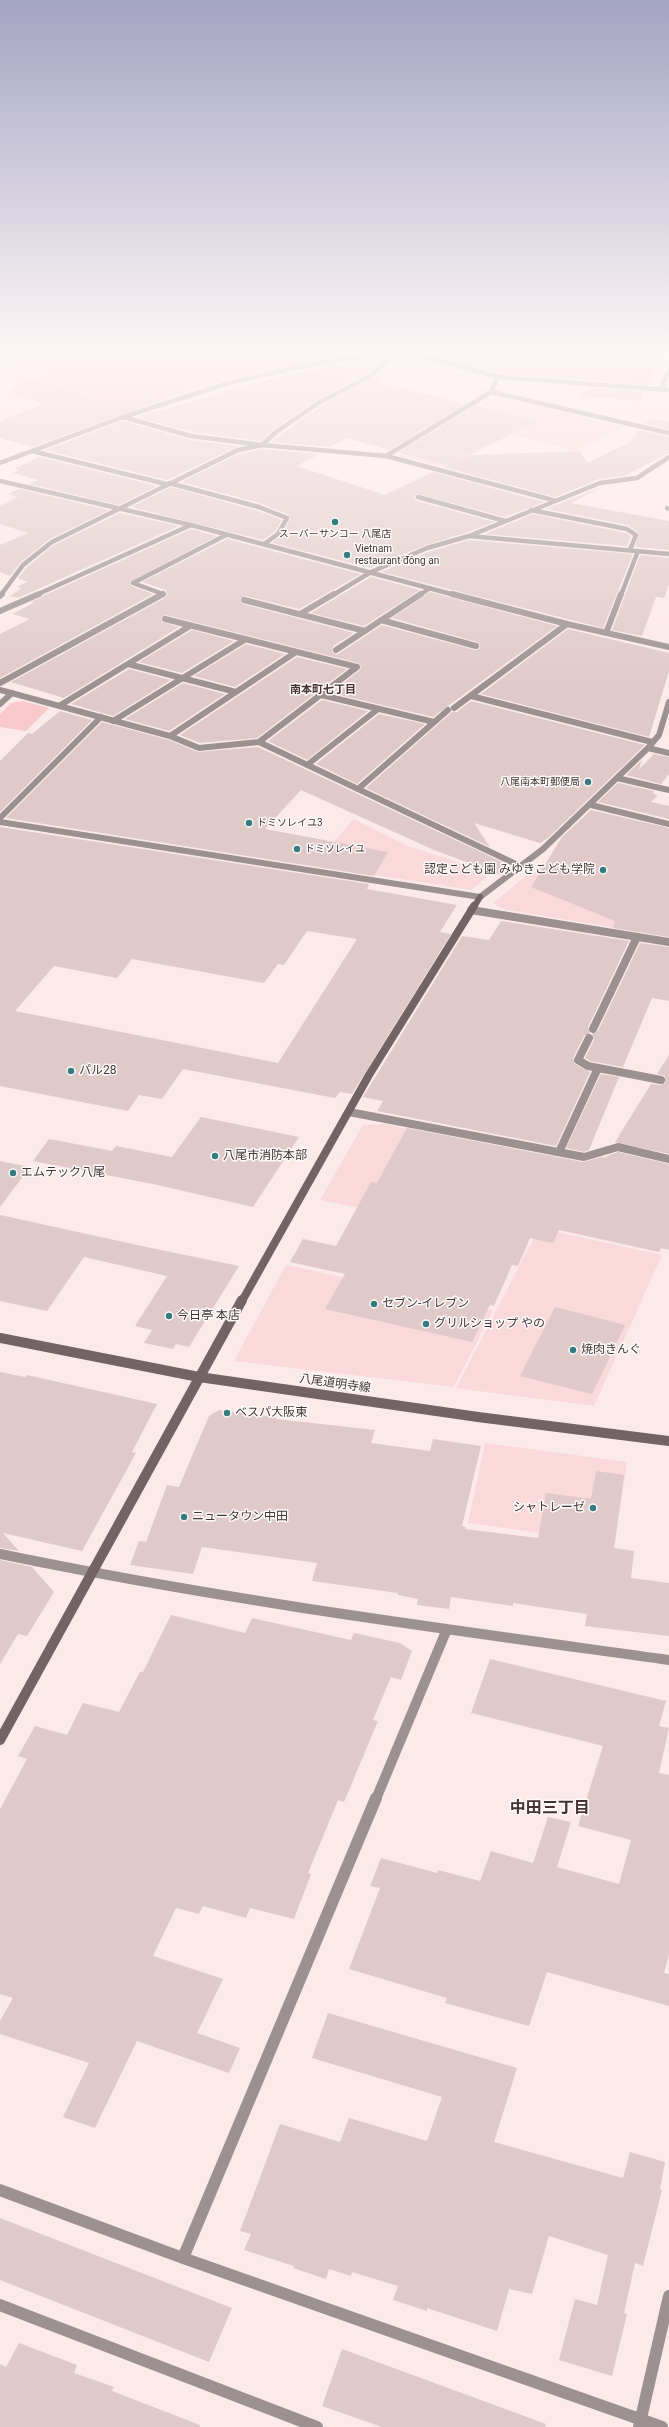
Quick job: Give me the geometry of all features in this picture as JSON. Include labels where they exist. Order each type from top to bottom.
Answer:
[{"type":"street","points":[[70,460],[259,507],[287,518],[278,534],[264,544]]},
{"type":"street","points":[[0,596],[23,565],[52,542],[217,460]]},
{"type":"street","points":[[402,460],[553,500]]},
{"type":"street","points":[[300,614],[371,572],[427,548],[469,536],[553,500],[600,483],[637,478],[664,460]]},
{"type":"street","points":[[0,481],[116,509],[191,525],[567,624],[669,647]]},
{"type":"street","points":[[418,497],[505,521]]},
{"type":"street","points":[[531,510],[627,529],[636,535],[630,550]]},
{"type":"street","points":[[0,611],[191,525]]},
{"type":"street","points":[[0,682],[163,594],[133,584],[226,535]]},
{"type":"street","points":[[469,536],[669,554]]},
{"type":"street","points":[[606,633],[638,551]]},
{"type":"street","points":[[336,650],[430,588]]},
{"type":"street","points":[[244,600],[365,630]]},
{"type":"street","points":[[165,619],[357,667],[259,742]]},
{"type":"street","points":[[381,620],[476,646]]},
{"type":"street","points":[[454,708],[567,624]]},
{"type":"street","points":[[59,706],[190,626]]},
{"type":"street","points":[[112,721],[246,639]]},
{"type":"street","points":[[170,736],[296,652]]},
{"type":"street","points":[[128,664],[236,692]]},
{"type":"street","points":[[0,690],[170,736],[199,748],[259,742],[520,866]]},
{"type":"street","points":[[0,704],[12,693]]},
{"type":"street","points":[[321,694],[434,722]]},
{"type":"street","points":[[471,696],[652,742]]},
{"type":"street","points":[[0,1740],[199,1377],[349,1112],[441,955],[480,897],[543,849],[591,805],[648,748],[659,735],[669,704]]},
{"type":"street","points":[[307,765],[378,709]]},
{"type":"street","points":[[358,789],[448,710]]},
{"type":"street","points":[[0,818],[101,718]]},
{"type":"street","points":[[648,748],[669,753]]},
{"type":"street","points":[[617,778],[669,790]]},
{"type":"street","points":[[591,805],[669,824]]},
{"type":"street","points":[[0,822],[480,897]]},
{"type":"street","points":[[471,910],[669,942]]},
{"type":"street","points":[[594,1029],[637,937]]},
{"type":"street","points":[[589,1038],[578,1060],[588,1066],[661,1080]]},
{"type":"street","points":[[559,1152],[598,1068]]},
{"type":"street","points":[[349,1112],[584,1157],[618,1147],[669,1159]]},
{"type":"street","name":"八尾道明寺線","points":[[0,1338],[199,1377],[478,1417],[669,1441]]},
{"type":"street","points":[[0,1554],[91,1573],[447,1629],[669,1660]]},
{"type":"street","points":[[183,2258],[447,1629]]},
{"type":"street","points":[[0,2190],[183,2258],[640,2423],[662,2427]]},
{"type":"street","points":[[640,2423],[669,2296]]},
{"type":"street","points":[[0,2305],[317,2427]]},
{"type":"shaded area","points":[[417,460],[460,460],[446,467]]},
{"type":"shaded area","points":[[23,701],[49,708],[26,731],[0,727],[0,714],[11,703]]},
{"type":"shaded area","points":[[354,819],[408,846],[457,862],[487,877],[471,890],[313,865]]},
{"type":"shaded area","points":[[568,847],[669,937],[503,909],[493,903],[527,875],[530,875]]},
{"type":"shaded area","points":[[385,1124],[568,1164],[528,1242],[320,1200],[363,1125]]},
{"type":"shaded area","points":[[539,1228],[662,1255],[594,1406],[456,1388]]},
{"type":"shaded area","points":[[286,1265],[493,1310],[454,1387],[234,1361]]},
{"type":"shaded area","points":[[485,1443],[627,1462],[615,1543],[468,1523]]},
{"type":"building","points":[[32,460],[53,460],[157,486],[119,505],[29,484],[38,480],[13,473],[20,470],[14,469]]},
{"type":"building","points":[[87,460],[209,460],[167,480]]},
{"type":"building","points":[[226,460],[308,460],[297,466],[385,495],[433,472],[544,502],[505,517],[417,494],[414,498],[417,501],[494,522],[426,545],[370,568],[272,543],[281,536],[290,519],[289,515],[260,503],[181,482]]},
{"type":"building","points":[[429,460],[456,460],[446,465]]},
{"type":"building","points":[[459,460],[585,460],[587,463],[593,460],[655,460],[624,476],[599,479],[555,497],[444,467]]},
{"type":"building","points":[[604,486],[571,503],[669,521],[669,550],[635,547],[639,533],[628,525],[546,509]]},
{"type":"building","points":[[171,487],[258,511],[282,520],[275,531],[263,540],[131,507]]},
{"type":"building","points":[[19,489],[109,510],[50,539],[21,562],[10,576],[0,572],[0,545],[28,533],[0,524],[0,506],[18,497],[8,494]]},
{"type":"building","points":[[120,513],[179,526],[18,598],[10,596],[22,588],[17,587],[27,582],[18,578],[26,568],[54,545]]},
{"type":"building","points":[[533,514],[626,533],[631,536],[627,546],[485,534]]},
{"type":"building","points":[[191,529],[217,536],[130,582],[131,586],[153,594],[0,678],[0,634],[30,619],[12,614],[34,603],[31,602],[43,596]]},
{"type":"building","points":[[227,539],[361,574],[299,609],[245,596],[240,599],[243,604],[354,633],[333,646],[332,651],[334,654],[338,654],[382,625],[475,650],[479,649],[480,645],[477,642],[392,618],[430,592],[557,626],[433,717],[331,693],[360,670],[361,666],[358,663],[166,615],[161,618],[162,622],[179,627],[64,698],[11,682],[165,598],[167,594],[166,590],[142,582]]},
{"type":"building","points":[[469,540],[633,554],[603,628],[381,572],[428,552]]},
{"type":"building","points":[[640,555],[669,558],[669,584],[664,598],[656,597],[642,636],[612,630]]},
{"type":"building","points":[[371,577],[420,590],[364,626],[311,613]]},
{"type":"building","points":[[568,629],[669,653],[669,671],[649,737],[481,694]]},
{"type":"building","points":[[192,630],[234,641],[182,673],[139,662]]},
{"type":"building","points":[[246,644],[285,654],[235,687],[194,676]]},
{"type":"building","points":[[297,657],[347,669],[257,738],[200,743],[180,735]]},
{"type":"building","points":[[129,669],[171,680],[113,716],[71,704]]},
{"type":"building","points":[[183,683],[225,694],[169,731],[125,719]]},
{"type":"building","points":[[322,700],[368,711],[307,760],[268,741]]},
{"type":"building","points":[[471,701],[645,745],[548,838],[540,843],[474,823],[490,847],[366,788],[452,712],[457,712]]},
{"type":"building","points":[[60,711],[92,720],[0,812],[0,761],[28,733],[32,734]]},
{"type":"building","points":[[379,714],[425,724],[357,784],[316,764]]},
{"type":"building","points":[[102,722],[169,740],[198,752],[258,747],[500,861],[506,871],[501,875],[434,850],[301,790],[265,829],[388,852],[374,876],[6,818]]},
{"type":"building","points":[[654,754],[669,757],[669,774],[661,784],[626,775],[642,760],[639,769]]},
{"type":"building","points":[[618,783],[654,791],[653,794],[658,795],[651,802],[669,806],[669,819],[598,802]]},
{"type":"building","points":[[591,810],[669,828],[669,937],[613,928],[615,921],[531,887],[562,837]]},
{"type":"building","points":[[0,827],[369,884],[367,889],[457,905],[440,932],[451,934],[352,1094],[340,1092],[335,1098],[183,1069],[162,1099],[139,1095],[128,1111],[0,1086]],"holes":[[[307,931],[357,939],[278,1063],[15,1011],[54,966],[117,978],[132,959],[264,983],[278,964],[284,965]]]},
{"type":"building","points":[[501,921],[629,941],[588,1027],[590,1033],[584,1036],[573,1058],[575,1064],[590,1072],[556,1146],[377,1111],[383,1101],[363,1097],[462,936],[489,940]]},
{"type":"building","points":[[640,943],[669,947],[669,1001],[652,998],[623,1067],[590,1061],[585,1058],[594,1040],[592,1034],[598,1031]]},
{"type":"building","points":[[669,1055],[669,1154],[615,1142],[651,1084],[660,1085],[665,1083],[665,1076],[657,1074]]},
{"type":"building","points":[[601,1074],[619,1077],[589,1150],[584,1152],[566,1148]]},
{"type":"building","points":[[201,1117],[299,1137],[253,1207],[153,1184],[33,1161],[49,1139],[112,1151],[116,1146],[172,1157]]},
{"type":"building","points":[[407,1128],[583,1162],[602,1157],[605,1158],[618,1152],[669,1164],[669,1250],[661,1248],[659,1252],[559,1230],[553,1243],[530,1238],[518,1266],[512,1265],[494,1306],[490,1305],[472,1342],[325,1309],[345,1274],[290,1262],[303,1239],[336,1246],[371,1182],[377,1183]]},
{"type":"building","name":"エムテック八尾","points":[[0,1161],[30,1167],[0,1207]]},
{"type":"building","points":[[0,1215],[239,1266],[189,1347],[176,1344],[173,1349],[144,1343],[152,1330],[135,1326],[167,1276],[84,1257],[47,1311],[0,1301]]},
{"type":"building","points":[[555,1307],[625,1325],[592,1394],[520,1376]]},
{"type":"building","points":[[0,1372],[25,1377],[27,1375],[157,1404],[132,1452],[136,1453],[82,1551],[3,1533],[19,1551],[0,1548]]},
{"type":"building","points":[[219,1410],[276,1417],[276,1419],[375,1430],[371,1443],[430,1451],[433,1439],[481,1446],[462,1526],[466,1527],[465,1529],[538,1538],[546,1493],[591,1499],[596,1471],[624,1475],[614,1548],[634,1551],[631,1578],[669,1583],[669,1636],[585,1626],[587,1614],[513,1603],[513,1606],[451,1597],[449,1609],[417,1605],[418,1599],[398,1595],[398,1593],[312,1581],[317,1563],[202,1547],[193,1574],[130,1565],[139,1541],[146,1542],[167,1485],[179,1487],[209,1416]]},
{"type":"building","points":[[0,1560],[32,1567],[54,1592],[27,1636],[18,1634],[0,1664]]},
{"type":"building","points":[[171,1615],[245,1633],[252,1618],[351,1640],[354,1633],[400,1643],[412,1651],[401,1680],[391,1677],[373,1720],[378,1721],[344,1802],[338,1800],[308,1873],[311,1874],[294,1919],[250,1908],[246,1918],[203,1906],[199,1914],[176,1908],[153,1956],[223,1979],[197,2033],[240,2048],[229,2073],[137,2041],[95,2128],[63,2117],[89,2063],[0,2034],[0,2021],[13,1998],[0,1994],[0,1809],[27,1759],[18,1756],[35,1726],[67,1735],[83,1703],[119,1712],[140,1672],[143,1672]]},
{"type":"building","points":[[490,1659],[666,1701],[659,1726],[669,1728],[659,1773],[669,1775],[669,1954],[664,1973],[669,1974],[669,2006],[547,1972],[529,2026],[445,2003],[447,1998],[349,1969],[380,1888],[370,1886],[381,1858],[437,1873],[438,1870],[480,1881],[491,1851],[533,1863],[548,1817],[571,1822],[557,1867],[619,1884],[631,1840],[578,1826],[603,1746],[471,1713]]},
{"type":"building","points":[[328,2013],[517,2068],[494,2142],[623,2178],[630,2152],[665,2162],[660,2189],[662,2190],[643,2266],[635,2263],[624,2313],[627,2314],[612,2376],[559,2360],[575,2299],[597,2305],[608,2255],[549,2236],[532,2294],[509,2289],[497,2331],[427,2308],[427,2311],[393,2300],[398,2286],[352,2272],[351,2276],[329,2269],[326,2279],[293,2268],[294,2266],[244,2250],[251,2234],[240,2231],[280,2124],[340,2142],[349,2118],[427,2141],[442,2097],[312,2058]]},
{"type":"building","points":[[0,2218],[232,2308],[209,2362],[0,2280]]},
{"type":"building","points":[[19,2343],[77,2365],[74,2373],[114,2387],[112,2391],[200,2425],[200,2427],[0,2427],[0,2364],[6,2367]]},
{"type":"building","points":[[342,2349],[546,2424],[545,2427],[382,2427],[322,2406]]},
{"type":"place","name":"スーパーサンコー 八尾店","points":[[335,522]]},
{"type":"place","name":"Vietnam restaurant đông an","points":[[347,555]]},
{"type":"place","name":"八尾南本町郵便局","points":[[588,782]]},
{"type":"place","name":"ドミソレイユ3","points":[[249,823]]},
{"type":"place","name":"ドミソレイユ","points":[[297,849]]},
{"type":"place","name":"認定こども園 みゆきこども学院","points":[[603,870]]},
{"type":"place","name":"パル28","points":[[71,1071]]},
{"type":"place","name":"八尾市消防本部","points":[[215,1156]]},
{"type":"place","name":"エムテック八尾","points":[[13,1173]]},
{"type":"place","name":"セブン-イレブン","points":[[374,1304]]},
{"type":"place","name":"今日亭 本店","points":[[169,1316]]},
{"type":"place","name":"グリルショップ やの","points":[[426,1324]]},
{"type":"place","name":"焼肉きんぐ","points":[[573,1350]]},
{"type":"place","name":"ベスパ大阪東","points":[[227,1413]]},
{"type":"place","name":"シャトレーゼ","points":[[593,1508]]},
{"type":"place","name":"ニュータウン中田","points":[[184,1517]]},
{"type":"district","name":"南本町七丁目","points":[[323,690]]},
{"type":"district","name":"中田三丁目","points":[[550,1809]]}]
